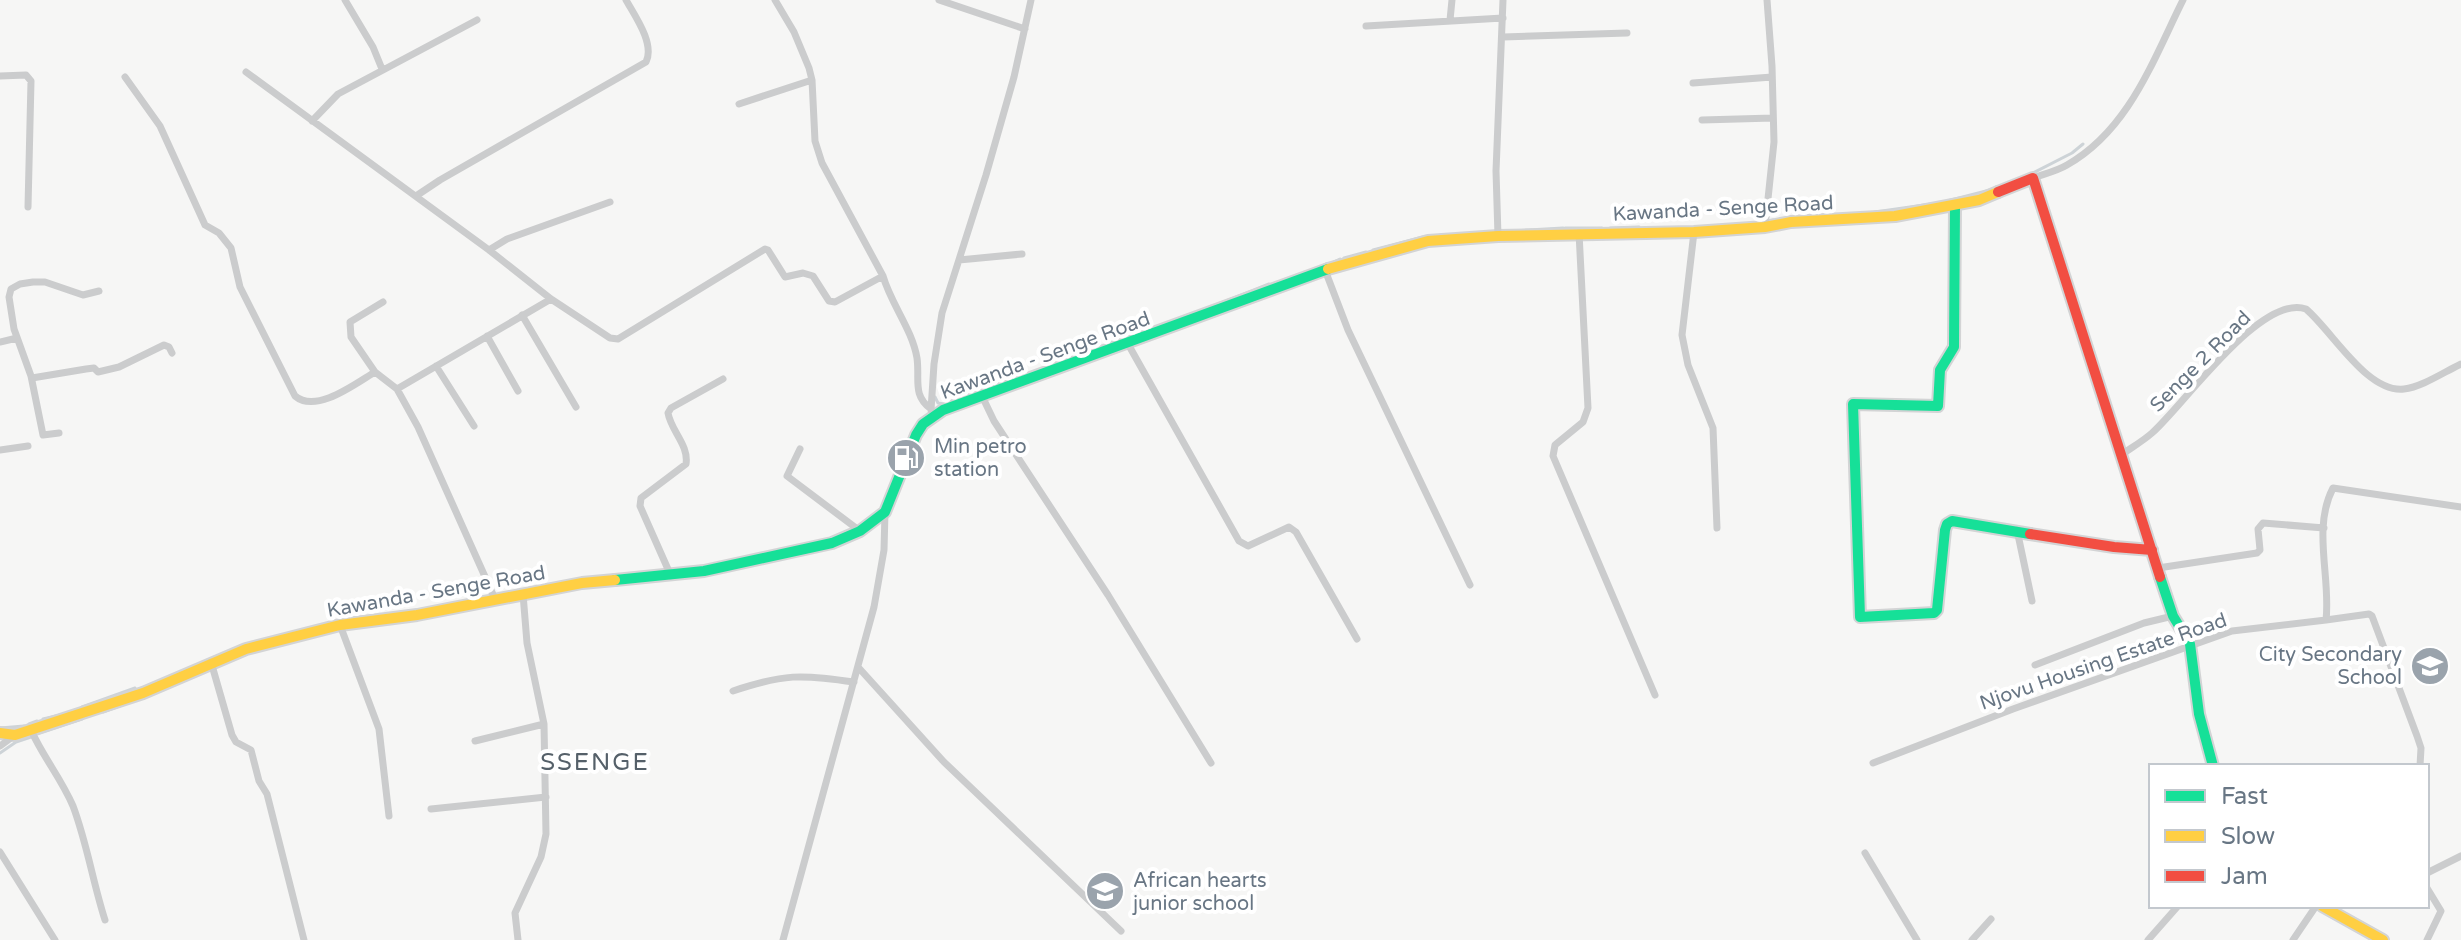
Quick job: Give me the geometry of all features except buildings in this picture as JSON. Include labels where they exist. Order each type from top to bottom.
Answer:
[{"type":"street","points":[[345,0],[373,47],[382,69]]},
{"type":"street","points":[[416,196],[646,62],[648,47],[626,0]]},
{"type":"street","points":[[775,0],[794,32],[812,80],[815,141],[822,163],[883,276],[888,293],[913,342],[919,400],[932,412]]},
{"type":"street","points":[[939,0],[1025,29]]},
{"type":"street","points":[[932,412],[934,364],[942,313],[1004,113],[1031,0]]},
{"type":"street","points":[[1450,20],[1452,0]]},
{"type":"street","points":[[1498,236],[1496,171],[1503,0]]},
{"type":"street","points":[[1765,227],[1774,142],[1767,0]]},
{"type":"street","points":[[2183,0],[2139,90],[2117,123],[2092,148],[2066,167],[2033,178],[2173,616],[2190,644],[2199,714],[2212,764]]},
{"type":"street","points":[[1366,26],[1503,18]]},
{"type":"street","points":[[312,121],[338,94],[477,20]]},
{"type":"street","points":[[1503,37],[1627,33]]},
{"type":"street","points":[[246,72],[604,335],[618,339],[765,249],[785,277],[803,273],[813,276],[829,301],[835,302],[883,276]]},
{"type":"street","points":[[0,76],[26,75],[31,81],[28,207]]},
{"type":"street","points":[[125,77],[160,126],[205,225],[219,233],[231,248],[240,287],[295,396],[305,402],[314,402],[330,397],[375,372]]},
{"type":"street","points":[[1693,83],[1772,77]]},
{"type":"street","points":[[739,104],[812,80]]},
{"type":"street","points":[[1702,120],[1773,118]]},
{"type":"street","name":"Kawanda - Senge Road","points":[[0,733],[15,735],[31,730],[143,693],[246,649],[340,625],[417,615],[582,583],[671,576],[818,547],[860,531],[885,512],[916,435],[932,412],[1128,344],[1325,270],[1428,241],[1579,233],[1694,232],[1895,216],[1979,200],[2033,178]]},
{"type":"street","points":[[489,250],[507,239],[610,202]]},
{"type":"street","points":[[1955,206],[1954,347],[1940,370],[1938,406],[1853,404],[1860,617],[1934,613],[1937,610],[1945,530],[1950,522],[2152,550]]},
{"type":"street","points":[[1694,232],[1682,335],[1688,365],[1713,428],[1717,528]]},
{"type":"street","points":[[1579,233],[1588,408],[1583,422],[1555,445],[1553,456],[1655,695]]},
{"type":"street","points":[[959,260],[1022,254]]},
{"type":"street","points":[[1325,270],[1348,330],[1470,585]]},
{"type":"street","points":[[59,433],[43,435],[32,378],[17,338],[9,297],[11,289],[20,284],[45,282],[83,295],[99,291]]},
{"type":"street","points":[[397,389],[551,299]]},
{"type":"street","points":[[383,302],[350,322],[351,337],[375,372],[397,389],[444,483],[495,599]]},
{"type":"street","name":"Senge 2 Road","points":[[2121,455],[2152,433],[2243,335],[2268,315],[2289,307],[2306,309],[2367,375],[2390,389],[2409,388],[2461,364]]},
{"type":"street","points":[[522,315],[576,407]]},
{"type":"street","points":[[487,336],[518,391]]},
{"type":"street","points":[[0,342],[17,338]]},
{"type":"street","points":[[1128,344],[1239,541],[1248,546],[1282,529],[1289,527],[1296,532],[1357,639]]},
{"type":"street","points":[[32,378],[119,367],[164,345],[172,353]]},
{"type":"street","points":[[436,366],[474,426]]},
{"type":"street","points":[[671,576],[640,506],[641,498],[686,464],[685,450],[669,421],[671,408],[723,379]]},
{"type":"street","points":[[982,396],[994,421],[1108,595],[1211,763]]},
{"type":"street","points":[[0,450],[28,446]]},
{"type":"street","points":[[800,449],[787,476],[860,531]]},
{"type":"street","points":[[2326,620],[2324,528],[2327,503],[2335,488],[2461,507]]},
{"type":"street","points":[[783,940],[874,607],[884,550],[885,512]]},
{"type":"street","points":[[2158,568],[2257,553],[2260,550],[2258,529],[2263,523],[2324,528]]},
{"type":"street","points":[[2017,530],[2032,601]]},
{"type":"street","points":[[518,940],[515,913],[541,857],[546,834],[544,724],[527,643],[523,594]]},
{"type":"street","name":"Njovu Housing Estate Road","points":[[1873,763],[2232,631],[2369,614],[2417,736],[2421,748],[2420,764]]},
{"type":"street","points":[[2035,665],[2144,623],[2173,616]]},
{"type":"street","points":[[340,625],[379,729],[389,816]]},
{"type":"street","points":[[211,662],[232,735],[236,742],[251,750],[259,781],[267,794],[304,940]]},
{"type":"street","points":[[858,667],[944,762],[1121,931]]},
{"type":"street","points":[[733,691],[777,677],[798,675],[854,682]]},
{"type":"street","points":[[475,741],[544,724]]},
{"type":"street","points":[[31,730],[57,772],[74,809],[105,920]]},
{"type":"street","points":[[0,746],[15,735]]},
{"type":"street","points":[[431,809],[546,797]]},
{"type":"street","points":[[0,852],[55,940]]},
{"type":"street","points":[[1865,853],[1917,940]]},
{"type":"street","points":[[2429,872],[2461,856]]},
{"type":"street","points":[[2427,940],[2441,911],[2429,891]]},
{"type":"street","points":[[2148,940],[2176,908]]},
{"type":"street","points":[[2293,940],[2317,908]]},
{"type":"street","points":[[2323,908],[2383,940]]},
{"type":"street","points":[[1972,940],[1991,919]]},
{"type":"waterway","points":[[2031,174],[2083,144]]},
{"type":"waterway","points":[[1947,201],[1990,190]]},
{"type":"waterway","points":[[1875,212],[1931,204]]},
{"type":"waterway","points":[[1745,224],[1773,220]]},
{"type":"waterway","points":[[1610,228],[1639,227]]},
{"type":"waterway","points":[[1511,231],[1563,228]]},
{"type":"waterway","points":[[1565,228],[1602,228]]},
{"type":"waterway","points":[[1646,228],[1670,228]]},
{"type":"waterway","points":[[1440,235],[1466,234]]},
{"type":"waterway","points":[[1373,250],[1423,237]]},
{"type":"waterway","points":[[1344,258],[1366,252]]},
{"type":"waterway","points":[[1329,264],[1340,259]]},
{"type":"waterway","points":[[1276,284],[1292,278]]},
{"type":"waterway","points":[[1176,321],[1269,284]]},
{"type":"waterway","points":[[1004,382],[1071,359]]},
{"type":"waterway","points":[[935,397],[938,403],[944,404],[992,386]]},
{"type":"waterway","points":[[82,707],[135,688]]},
{"type":"waterway","points":[[103,712],[155,693]]},
{"type":"waterway","points":[[43,719],[60,715]]},
{"type":"waterway","points":[[37,734],[82,719]]},
{"type":"waterway","points":[[29,724],[37,721]]},
{"type":"waterway","points":[[0,728],[24,726]]},
{"type":"waterway","points":[[0,753],[16,742],[31,737]]},
{"type":"traffic: fast","points":[[1955,206],[1954,347],[1940,370],[1938,406],[1853,404],[1860,617],[1934,613],[1937,610],[1945,530],[1952,521],[2030,534]]},
{"type":"traffic: fast","points":[[615,580],[704,571],[832,543],[860,531],[885,512],[916,435],[923,424],[943,410],[1328,269]]},
{"type":"traffic: fast","points":[[2160,577],[2173,616],[2190,644],[2199,714],[2212,764]]},
{"type":"traffic: slow","points":[[1328,269],[1428,241],[1498,236],[1694,232],[1895,216],[1979,200],[1998,192]]},
{"type":"traffic: slow","points":[[0,733],[15,735],[143,693],[246,649],[340,625],[417,615],[582,583],[615,580]]},
{"type":"traffic: slow","points":[[2326,908],[2383,940]]},
{"type":"traffic: jam","points":[[1998,192],[2033,178],[2160,577]]},
{"type":"traffic: jam","points":[[2030,534],[2152,550]]},
{"type":"place","name":"Min petro station","points":[[906,458]]},
{"type":"place","name":"City Secondary School","points":[[2430,666]]},
{"type":"place","name":"African hearts junior school","points":[[1105,891]]},
{"type":"district","name":"SSENGE","points":[[595,762]]}]
